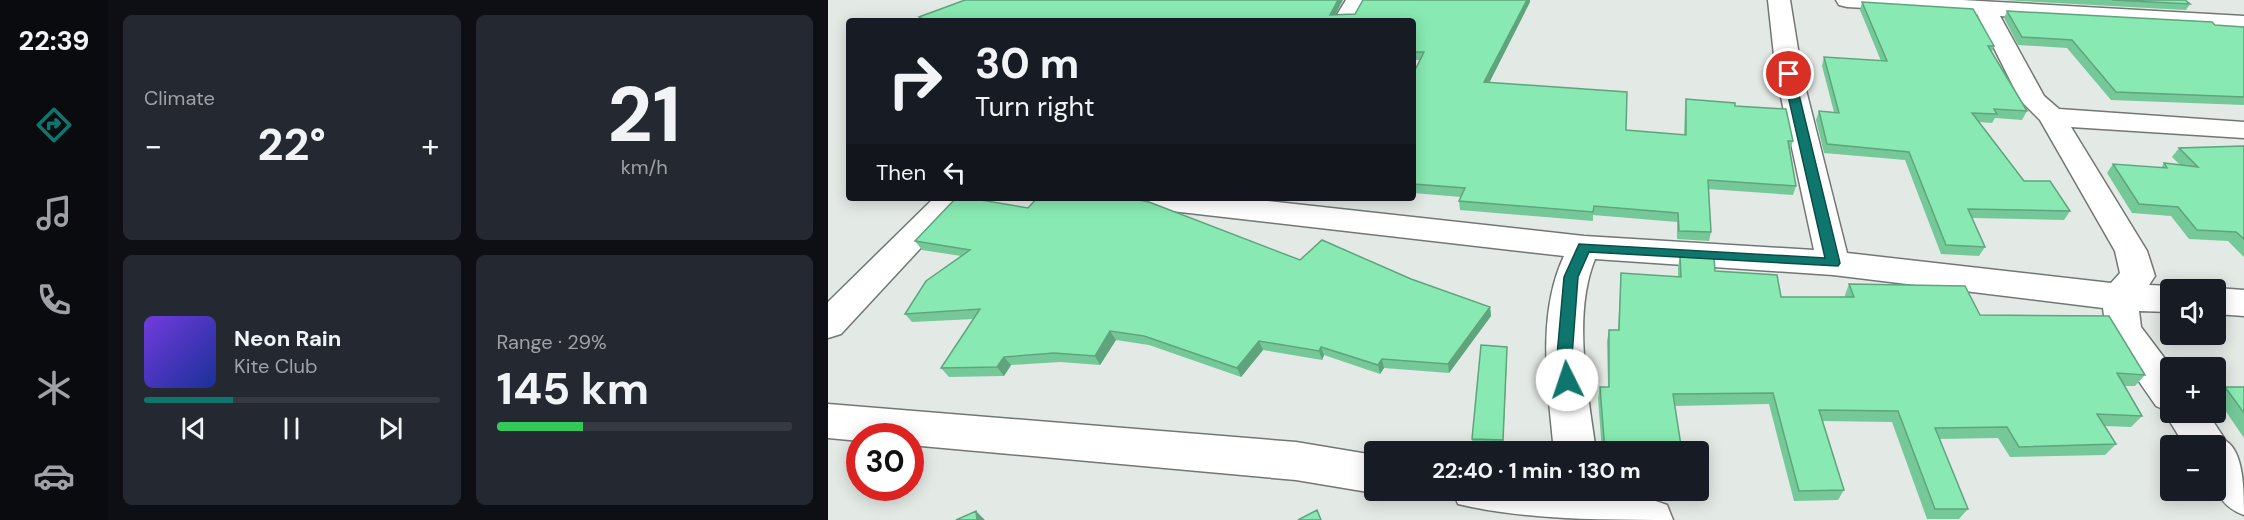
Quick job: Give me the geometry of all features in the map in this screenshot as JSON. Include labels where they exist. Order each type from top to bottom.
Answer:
[{"type":"street","points":[[1346,18],[1357,0]]},
{"type":"street","points":[[1779,0],[1789,74],[1833,263]]},
{"type":"street","points":[[1847,0],[2244,24]]},
{"type":"street","points":[[1985,8],[2033,100],[2051,116],[2131,250],[2138,276],[2119,297]]},
{"type":"street","points":[[2051,116],[2244,130]]},
{"type":"street","points":[[828,324],[949,201]]},
{"type":"street","points":[[1203,201],[1584,247],[1833,263],[2119,297],[2160,299]]},
{"type":"street","points":[[1574,441],[1564,356],[1571,277],[1584,247]]},
{"type":"street","points":[[2119,297],[2124,330],[2160,381]]},
{"type":"street","points":[[2226,302],[2244,303]]},
{"type":"street","points":[[828,421],[1296,461],[1364,472]]},
{"type":"street","points":[[2226,470],[2244,495]]},
{"type":"street","points":[[1584,501],[1651,520]]},
{"type":"building","points":[[965,0],[1338,0],[1330,15],[1355,14],[1363,0],[1527,0],[1484,82],[1627,92],[1626,130],[1686,135],[1686,99],[1735,103],[1735,106],[1786,109],[1793,141],[1788,141],[1796,186],[1708,180],[1711,232],[1679,231],[1678,213],[1594,206],[1593,212],[1459,201],[1465,188],[1416,184],[1416,68],[1424,52],[1416,52],[1416,18],[919,17]]},
{"type":"building","points":[[2112,0],[2185,0],[2190,4]]},
{"type":"building","points":[[1862,2],[1973,9],[1994,46],[1988,46],[2027,111],[1994,109],[1997,114],[1972,113],[2024,181],[2050,181],[2070,211],[1968,209],[1985,247],[1946,245],[1909,152],[1827,144],[1819,111],[1839,113],[1824,57],[1887,61]]},
{"type":"building","points":[[2007,11],[2212,22],[2215,25],[2244,27],[2244,97],[2116,92],[2072,40],[2022,37]]},
{"type":"building","points":[[2244,146],[2244,239],[2236,232],[2197,230],[2178,207],[2139,204],[2113,164],[2167,168],[2164,163],[2198,167],[2179,148]]},
{"type":"building","points":[[953,201],[987,201],[1028,208],[1034,201],[1144,201],[1300,260],[1322,240],[1411,279],[1490,307],[1448,364],[1382,359],[1378,365],[1321,347],[1319,351],[1259,341],[1237,368],[1144,336],[1110,331],[1095,356],[1054,353],[1004,357],[997,367],[941,368],[980,309],[905,314],[926,281],[970,250],[915,241]]},
{"type":"building","points":[[1680,255],[1714,257],[1715,271],[1777,275],[1781,297],[1854,297],[1849,284],[1965,286],[1980,315],[2109,316],[2145,375],[2117,373],[2142,416],[2097,414],[2116,444],[2019,447],[2007,427],[1935,428],[1968,509],[1935,509],[1898,411],[1819,410],[1844,490],[1799,491],[1773,393],[1673,394],[1680,441],[1604,441],[1600,387],[1609,387],[1609,330],[1619,330],[1621,273],[1681,277]]},
{"type":"building","points":[[1481,345],[1507,347],[1503,440],[1472,439]]},
{"type":"building","points":[[2226,387],[2244,387],[2244,413],[2226,388]]},
{"type":"building","points":[[1317,510],[1321,520],[1298,520]]},
{"type":"building","points":[[976,511],[977,520],[956,520]]},
{"type":"route","points":[[1567,380],[1564,356],[1571,277],[1584,247],[1833,263],[1789,74]]}]
